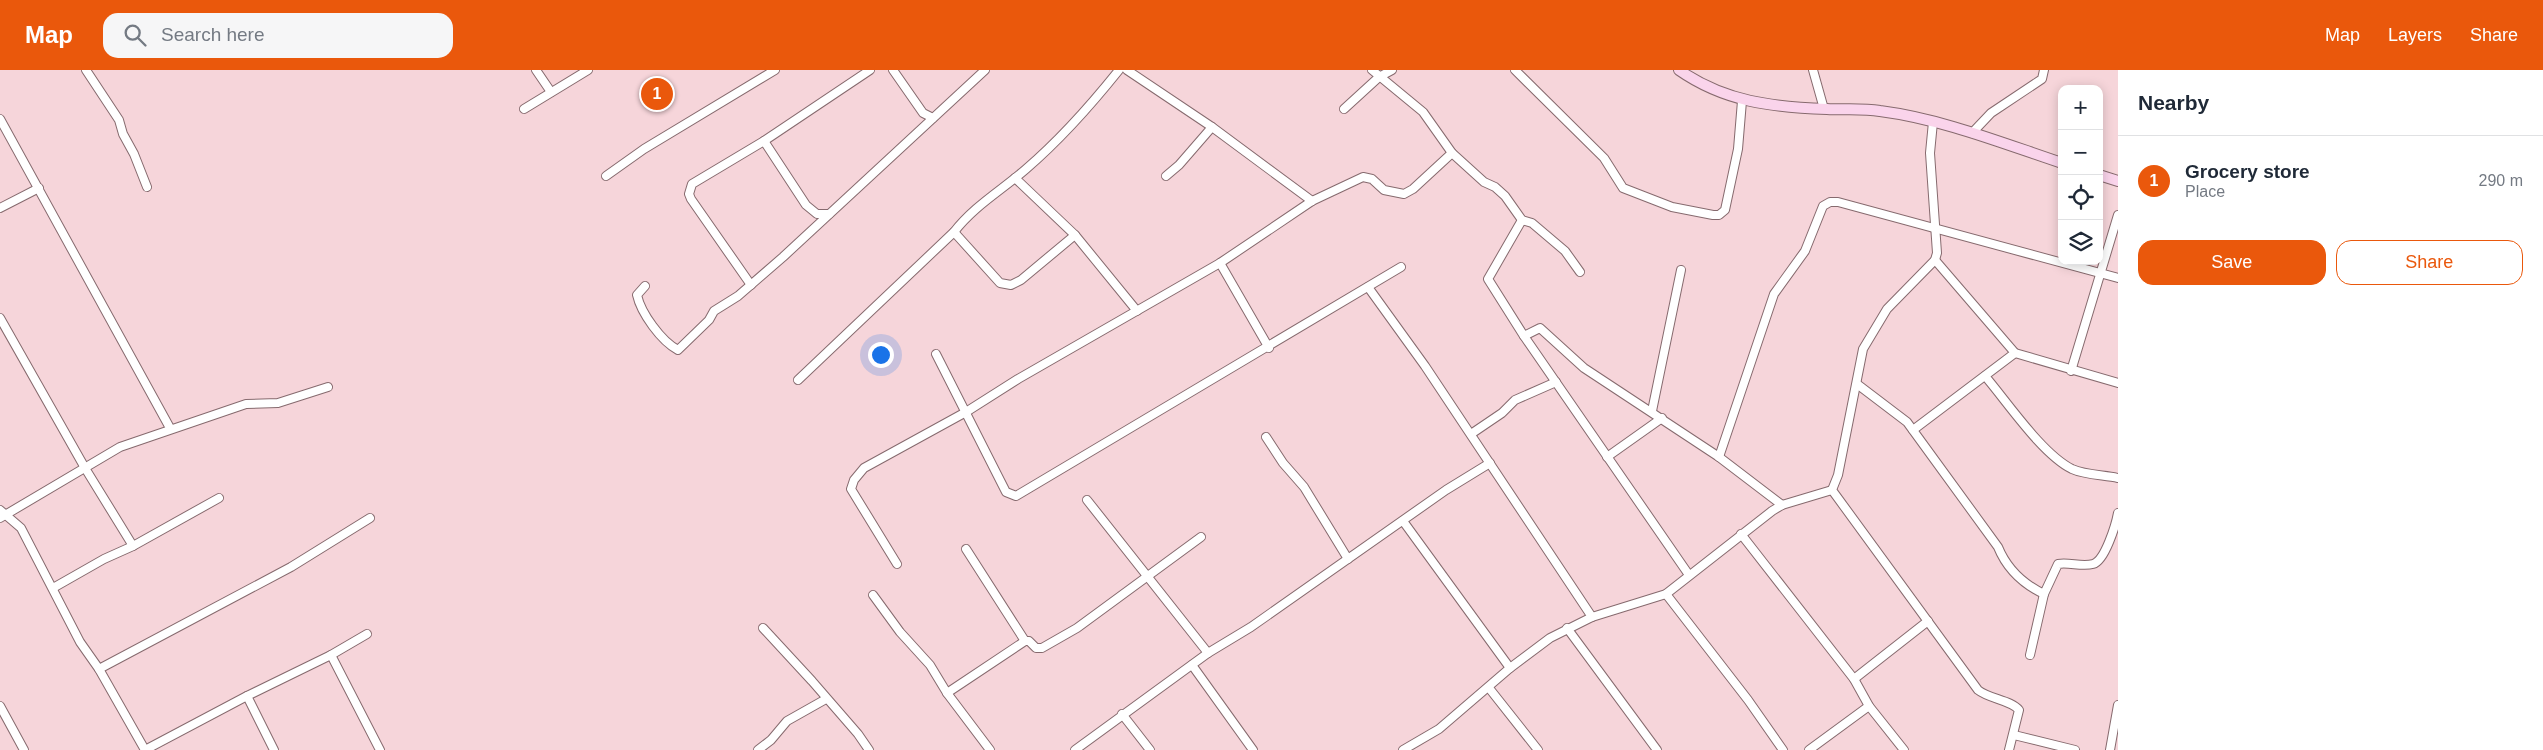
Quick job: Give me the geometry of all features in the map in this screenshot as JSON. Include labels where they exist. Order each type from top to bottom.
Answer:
[{"type":"street","points":[[86,70],[119,120],[123,134],[134,154],[146,187]]},
{"type":"street","points":[[536,70],[551,92]]},
{"type":"street","points":[[524,109],[588,70]]},
{"type":"street","points":[[606,176],[644,149],[762,74],[775,70]]},
{"type":"street","points":[[751,285],[689,194],[692,184],[764,141],[870,70]]},
{"type":"street","points":[[893,70],[923,113],[933,118]]},
{"type":"street","points":[[645,286],[637,295],[639,304],[657,330],[678,350],[703,326],[714,311],[738,296],[751,285],[908,144],[985,70]]},
{"type":"street","points":[[798,380],[954,232],[964,218],[1015,178],[1078,119],[1119,70]]},
{"type":"street","points":[[1127,70],[1212,127],[1312,201]]},
{"type":"street","points":[[1372,70],[1423,112],[1452,153],[1484,182],[1495,187],[1505,196],[1522,220],[1532,223],[1565,250],[1580,272]]},
{"type":"street","points":[[1344,109],[1379,77],[1392,70]]},
{"type":"street","points":[[1515,70],[1604,158],[1623,188],[1672,207],[1713,215],[1725,210],[1738,149],[1742,101]]},
{"type":"street","points":[[1679,70],[1712,89],[1742,101],[1824,109],[1879,110],[1972,133],[2058,162]]},
{"type":"street","points":[[1814,70],[1824,109]]},
{"type":"street","points":[[1972,133],[1991,113],[2042,79],[2044,70]]},
{"type":"street","points":[[0,119],[39,188],[54,221],[170,428]]},
{"type":"street","points":[[1832,490],[1838,475],[1864,349],[1887,309],[1935,260],[1937,253],[1937,228],[1930,153],[1933,122]]},
{"type":"street","points":[[1166,176],[1212,127]]},
{"type":"street","points":[[764,141],[806,205],[817,214],[829,214]]},
{"type":"street","points":[[897,564],[851,489],[854,480],[864,468],[966,412],[1018,379],[1220,263],[1312,201],[1363,178],[1372,179],[1384,190],[1404,194],[1413,189],[1452,153]]},
{"type":"street","points":[[2103,176],[2118,181]]},
{"type":"street","points":[[1015,178],[1075,235],[1137,311]]},
{"type":"street","points":[[0,208],[39,188]]},
{"type":"street","points":[[1719,457],[1774,294],[1805,251],[1823,206],[1830,202],[1838,202],[1937,228],[2118,278]]},
{"type":"street","points":[[2071,371],[2118,215]]},
{"type":"street","points":[[1522,220],[1488,279],[1524,336],[1689,575]]},
{"type":"street","points":[[954,232],[1000,283],[1011,285],[1021,280],[1075,235]]},
{"type":"street","points":[[1935,260],[2015,353],[2118,384]]},
{"type":"street","points":[[1220,263],[1269,348]]},
{"type":"street","points":[[936,354],[1006,492],[1016,496],[1269,348],[1401,268]]},
{"type":"street","points":[[1652,411],[1681,270]]},
{"type":"street","points":[[1368,287],[1471,434],[1592,617]]},
{"type":"street","points":[[0,318],[85,468],[133,546]]},
{"type":"street","points":[[1524,336],[1540,328],[1584,368],[1652,411],[1719,457],[1782,505]]},
{"type":"street","points":[[1913,430],[2015,353]]},
{"type":"street","points":[[1985,376],[2058,460],[2074,470],[2118,478]]},
{"type":"street","points":[[1471,434],[1502,414],[1515,400],[1556,382]]},
{"type":"street","points":[[1857,384],[1899,414],[1913,430],[1998,547],[2005,562],[2027,586],[2044,594]]},
{"type":"street","points":[[328,387],[278,403],[246,404],[170,428],[120,447],[2,514],[21,528],[80,642],[99,669],[145,750],[247,696],[331,655],[366,634]]},
{"type":"street","points":[[1607,457],[1662,418]]},
{"type":"street","points":[[1266,437],[1287,468],[1304,487],[1348,559]]},
{"type":"street","points":[[1075,750],[1208,653],[1251,627],[1446,490],[1490,463]]},
{"type":"street","points":[[1403,750],[1416,747],[1489,688],[1510,668],[1567,628],[1592,617],[1666,594],[1741,534],[1782,505],[1832,490]]},
{"type":"street","points":[[1832,490],[1978,690],[1997,701],[2016,706],[2019,714],[2009,750]]},
{"type":"street","points":[[53,588],[219,498]]},
{"type":"street","points":[[1087,500],[1208,653]]},
{"type":"street","points":[[2030,655],[2044,594],[2058,564],[2096,563],[2116,530],[2118,513]]},
{"type":"street","points":[[99,669],[291,567],[370,518]]},
{"type":"street","points":[[1403,521],[1510,668]]},
{"type":"street","points":[[1741,534],[1854,679],[1869,706],[1904,750]]},
{"type":"street","points":[[966,549],[1025,641],[1029,641],[1036,648],[1042,648],[1076,628],[1201,537]]},
{"type":"street","points":[[873,594],[900,632],[930,665],[947,693],[990,750]]},
{"type":"street","points":[[1666,594],[1748,700],[1783,750]]},
{"type":"street","points":[[1854,679],[1928,621]]},
{"type":"street","points":[[763,628],[858,734],[868,750]]},
{"type":"street","points":[[1567,628],[1657,750]]},
{"type":"street","points":[[947,693],[1025,641]]},
{"type":"street","points":[[331,655],[380,750]]},
{"type":"street","points":[[1192,665],[1253,750]]},
{"type":"street","points":[[1489,688],[1538,750]]},
{"type":"street","points":[[247,696],[274,750]]},
{"type":"street","points":[[758,750],[771,740],[786,721],[826,699]]},
{"type":"street","points":[[2110,750],[2118,705]]},
{"type":"street","points":[[0,706],[24,750]]},
{"type":"street","points":[[1809,750],[1869,706]]},
{"type":"street","points":[[1122,714],[1150,750]]},
{"type":"street","points":[[2014,735],[2075,750]]},
{"type":"place","name":"Grocery store","points":[[657,94]]}]
